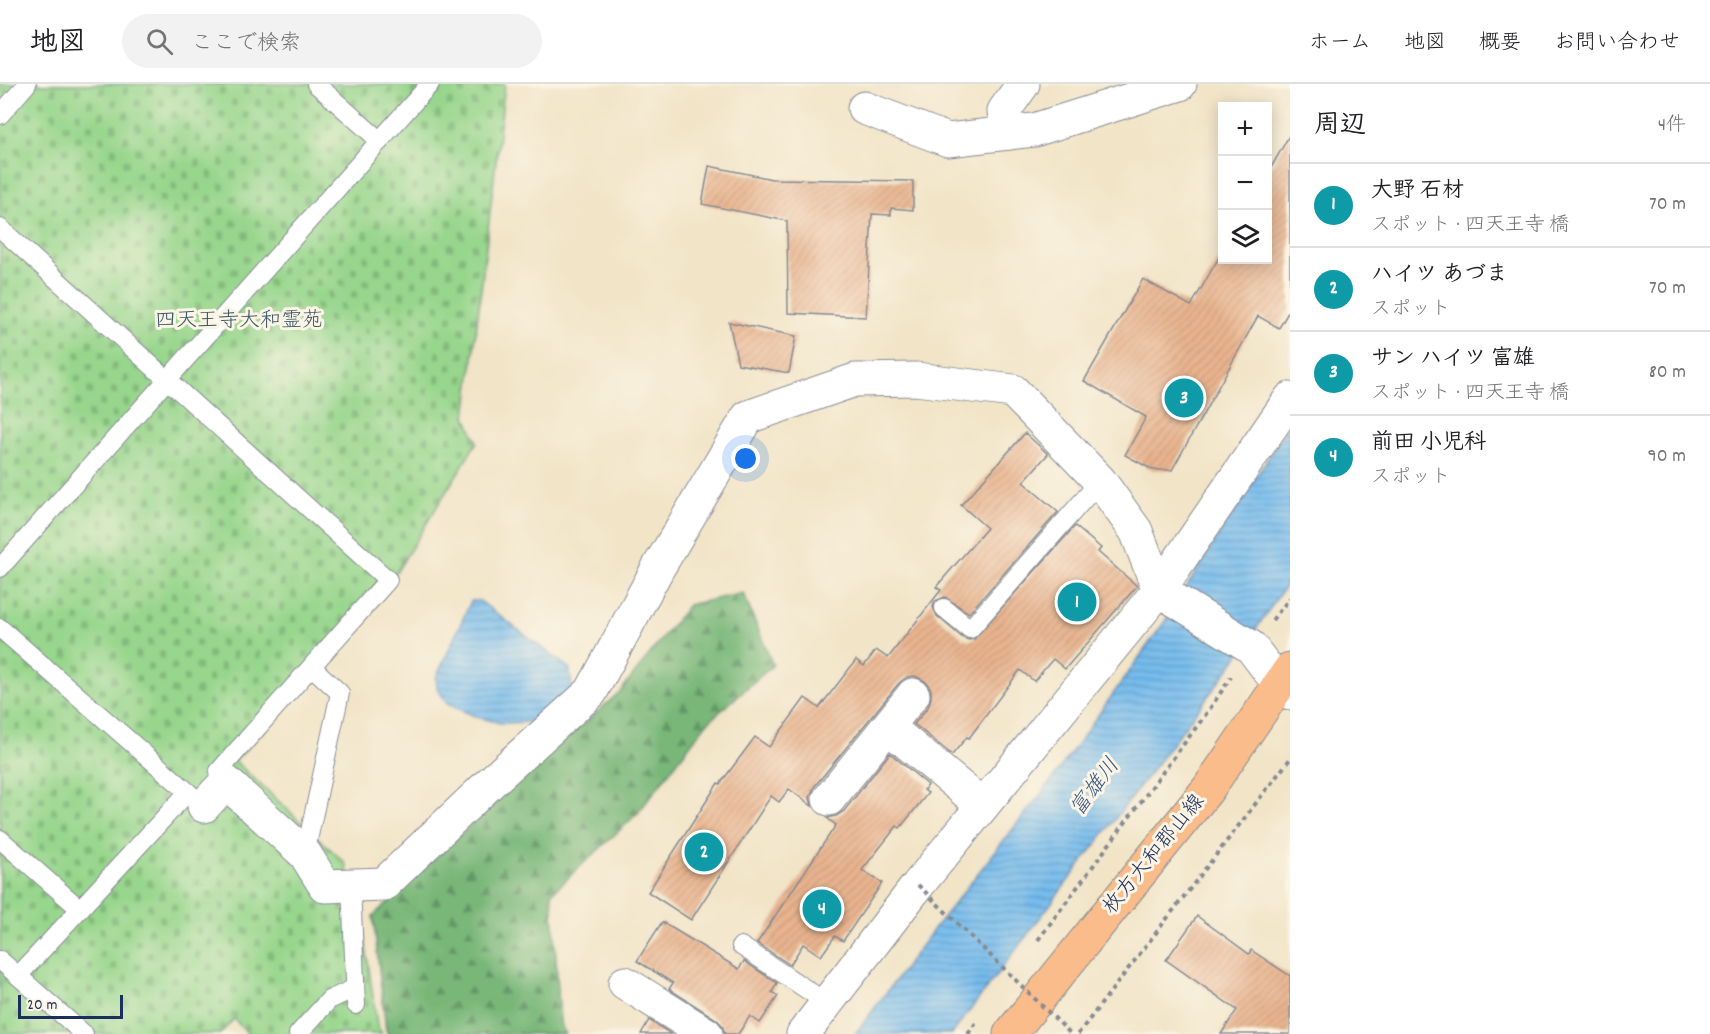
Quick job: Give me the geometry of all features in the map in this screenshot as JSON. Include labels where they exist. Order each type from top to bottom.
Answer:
[{"type":"main road","name":"枚方大和郡山線","points":[[1010,1034],[1208,789],[1286,682]]},
{"type":"street","points":[[1009,133],[1004,111],[1023,84]]},
{"type":"street","points":[[864,108],[948,140],[1034,130],[1171,85]]},
{"type":"street","points":[[196,799],[226,782],[304,854],[325,885],[384,884],[490,783],[591,692],[658,568],[748,417],[855,380],[916,378],[1013,391],[1100,481],[1136,531],[1159,590],[1251,647],[1286,682]]},
{"type":"street","points":[[803,1034],[982,805],[1159,590],[1290,399]]},
{"type":"street","points":[[829,799],[913,695]]},
{"type":"street","points":[[888,727],[982,805]]},
{"type":"street","points":[[625,982],[706,1034]]},
{"type":"lane","points":[[0,115],[27,84]]},
{"type":"lane","points":[[316,84],[380,141]]},
{"type":"lane","points":[[0,568],[430,84]]},
{"type":"lane","points":[[0,228],[388,580],[219,771],[226,782]]},
{"type":"lane","points":[[944,608],[970,629],[1100,481]]},
{"type":"lane","points":[[0,628],[196,799],[80,909],[18,976]]},
{"type":"lane","points":[[304,854],[340,693],[312,667]]},
{"type":"lane","points":[[0,839],[80,909]]},
{"type":"lane","points":[[298,1034],[329,1000],[356,996],[351,885]]},
{"type":"lane","points":[[741,946],[827,1003]]},
{"type":"lane","points":[[0,960],[84,1034]]},
{"type":"path","points":[[1032,948],[1209,710],[1251,647],[1290,598]]},
{"type":"path","points":[[1078,1034],[1290,759]]},
{"type":"path","points":[[918,885],[1071,1034]]},
{"type":"path","points":[[1011,977],[1018,967]]},
{"type":"path","points":[[968,1034],[982,1015]]},
{"type":"green space","name":"四天王寺大和霊苑","points":[[0,84],[505,84],[466,417],[477,442],[366,621],[235,761],[345,863],[362,919],[377,1025],[382,1034],[248,1034],[234,1019],[220,1034],[0,1034]]},
{"type":"green space","points":[[743,593],[773,665],[706,724],[638,813],[552,893],[560,1021],[565,1034],[388,1034],[373,916],[515,784],[621,691],[688,605]]},
{"type":"water","name":"富雄川","points":[[1290,423],[1290,579],[1228,670],[952,1034],[855,1034],[937,925],[1051,781],[1163,624]]},
{"type":"water","points":[[471,601],[480,601],[570,669],[572,690],[534,722],[500,723],[477,717],[447,704],[437,688],[436,678]]},
{"type":"building","points":[[1290,134],[1290,309],[1279,328],[1258,316],[1172,470],[1153,470],[1125,455],[1146,417],[1084,381],[1143,279],[1191,306],[1218,259],[1218,264],[1272,264],[1272,166]]},
{"type":"building","points":[[709,166],[772,179],[913,181],[913,210],[891,208],[891,215],[872,214],[866,317],[788,313],[787,221],[702,204]]},
{"type":"building","points":[[729,322],[796,336],[789,373],[738,364]]},
{"type":"building","points":[[1025,433],[1048,454],[1023,482],[1058,512],[969,613],[945,597],[935,601],[933,607],[937,616],[963,638],[974,639],[1075,526],[1101,548],[1098,552],[1137,586],[1065,669],[1053,659],[1034,681],[1020,670],[969,738],[967,737],[952,755],[914,724],[928,707],[931,689],[925,681],[915,676],[907,677],[899,683],[814,787],[810,797],[812,806],[789,789],[779,802],[771,796],[691,920],[648,892],[718,783],[720,784],[755,737],[769,747],[805,698],[819,708],[856,660],[864,666],[876,650],[888,658],[941,590],[936,587],[987,528],[961,505]]},
{"type":"building","points":[[890,753],[928,785],[924,790],[928,793],[900,828],[897,826],[862,870],[882,883],[843,941],[835,936],[821,956],[803,944],[790,965],[757,943],[836,825],[827,818],[844,811]]},
{"type":"building","points":[[1197,916],[1249,954],[1251,950],[1290,976],[1290,1034],[1221,1034],[1237,1010],[1166,960]]},
{"type":"building","points":[[662,922],[739,969],[744,961],[777,983],[772,992],[778,996],[760,1023],[750,1016],[738,1034],[725,1034],[722,1025],[716,1019],[669,989],[673,983],[637,961]]},
{"type":"building","points":[[649,1020],[671,1034],[641,1034]]},
{"type":"place","name":"サン ハイツ 富雄","points":[[1184,398]]},
{"type":"place","name":"大野 石材","points":[[1077,602]]},
{"type":"place","name":"ハイツ あづま","points":[[704,852]]},
{"type":"place","name":"前田 小児科","points":[[822,909]]}]
